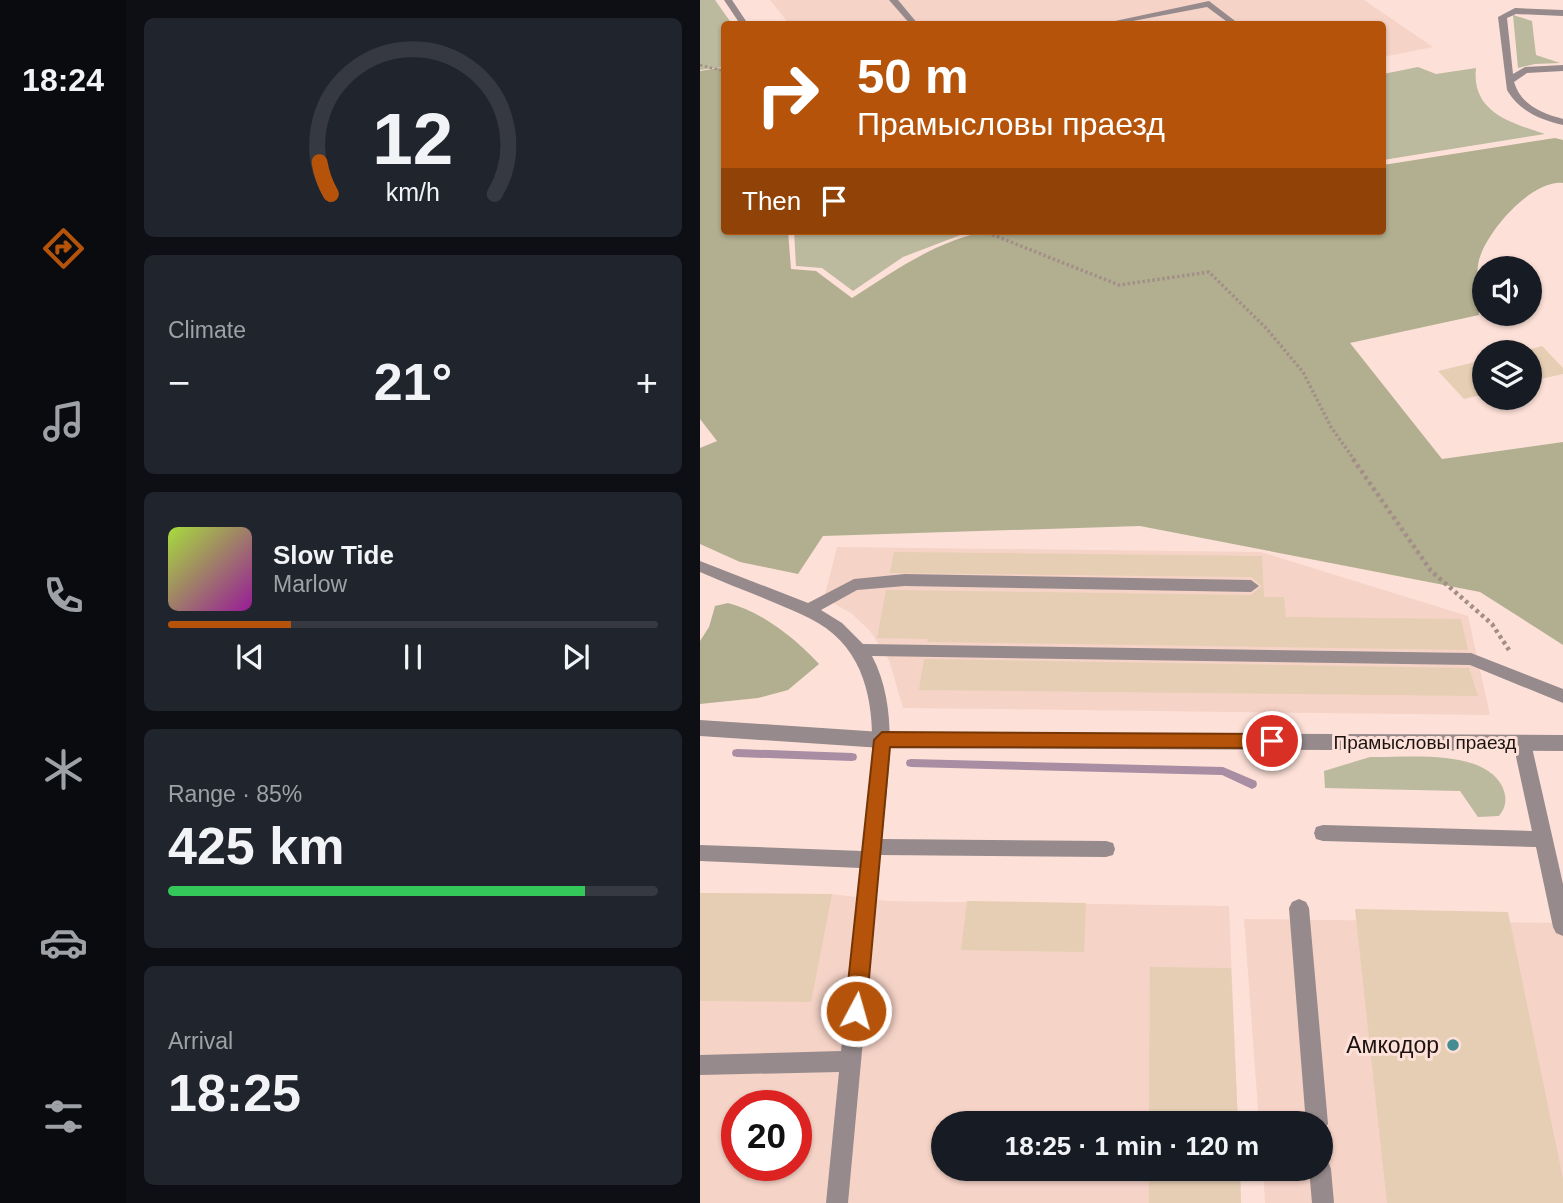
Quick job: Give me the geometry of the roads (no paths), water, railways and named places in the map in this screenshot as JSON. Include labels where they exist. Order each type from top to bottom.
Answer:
[{"type":"street","name":"Прамысловы праезд","points":[[700,728],[882,740],[1563,743]]},
{"type":"lane","points":[[728,0],[742,21]]},
{"type":"lane","points":[[893,0],[911,21]]},
{"type":"lane","points":[[1120,21],[1208,2],[1231,21]]},
{"type":"lane","points":[[1563,13],[1520,11],[1503,15],[1511,93],[1524,106],[1563,122]]},
{"type":"lane","points":[[1509,81],[1525,70],[1563,68]]},
{"type":"lane","points":[[700,566],[807,611],[838,629],[859,650],[873,684],[882,740],[837,1203]]},
{"type":"lane","points":[[807,611],[855,585],[905,580],[1251,586]]},
{"type":"lane","points":[[859,650],[1471,659],[1563,696]]},
{"type":"lane","points":[[1522,743],[1563,926]]},
{"type":"lane","points":[[1324,833],[1543,839]]},
{"type":"lane","points":[[700,853],[1106,849]]},
{"type":"lane","points":[[1299,908],[1316,1111]]},
{"type":"lane","points":[[700,1065],[851,1061]]},
{"type":"lane","points":[[1321,1181],[1323,1203]]},
{"type":"waterway","points":[[737,753],[852,757]]},
{"type":"waterway","points":[[911,763],[1223,771],[1252,784]]},
{"type":"place","name":"Амкодор","points":[[1453,1045]]}]
